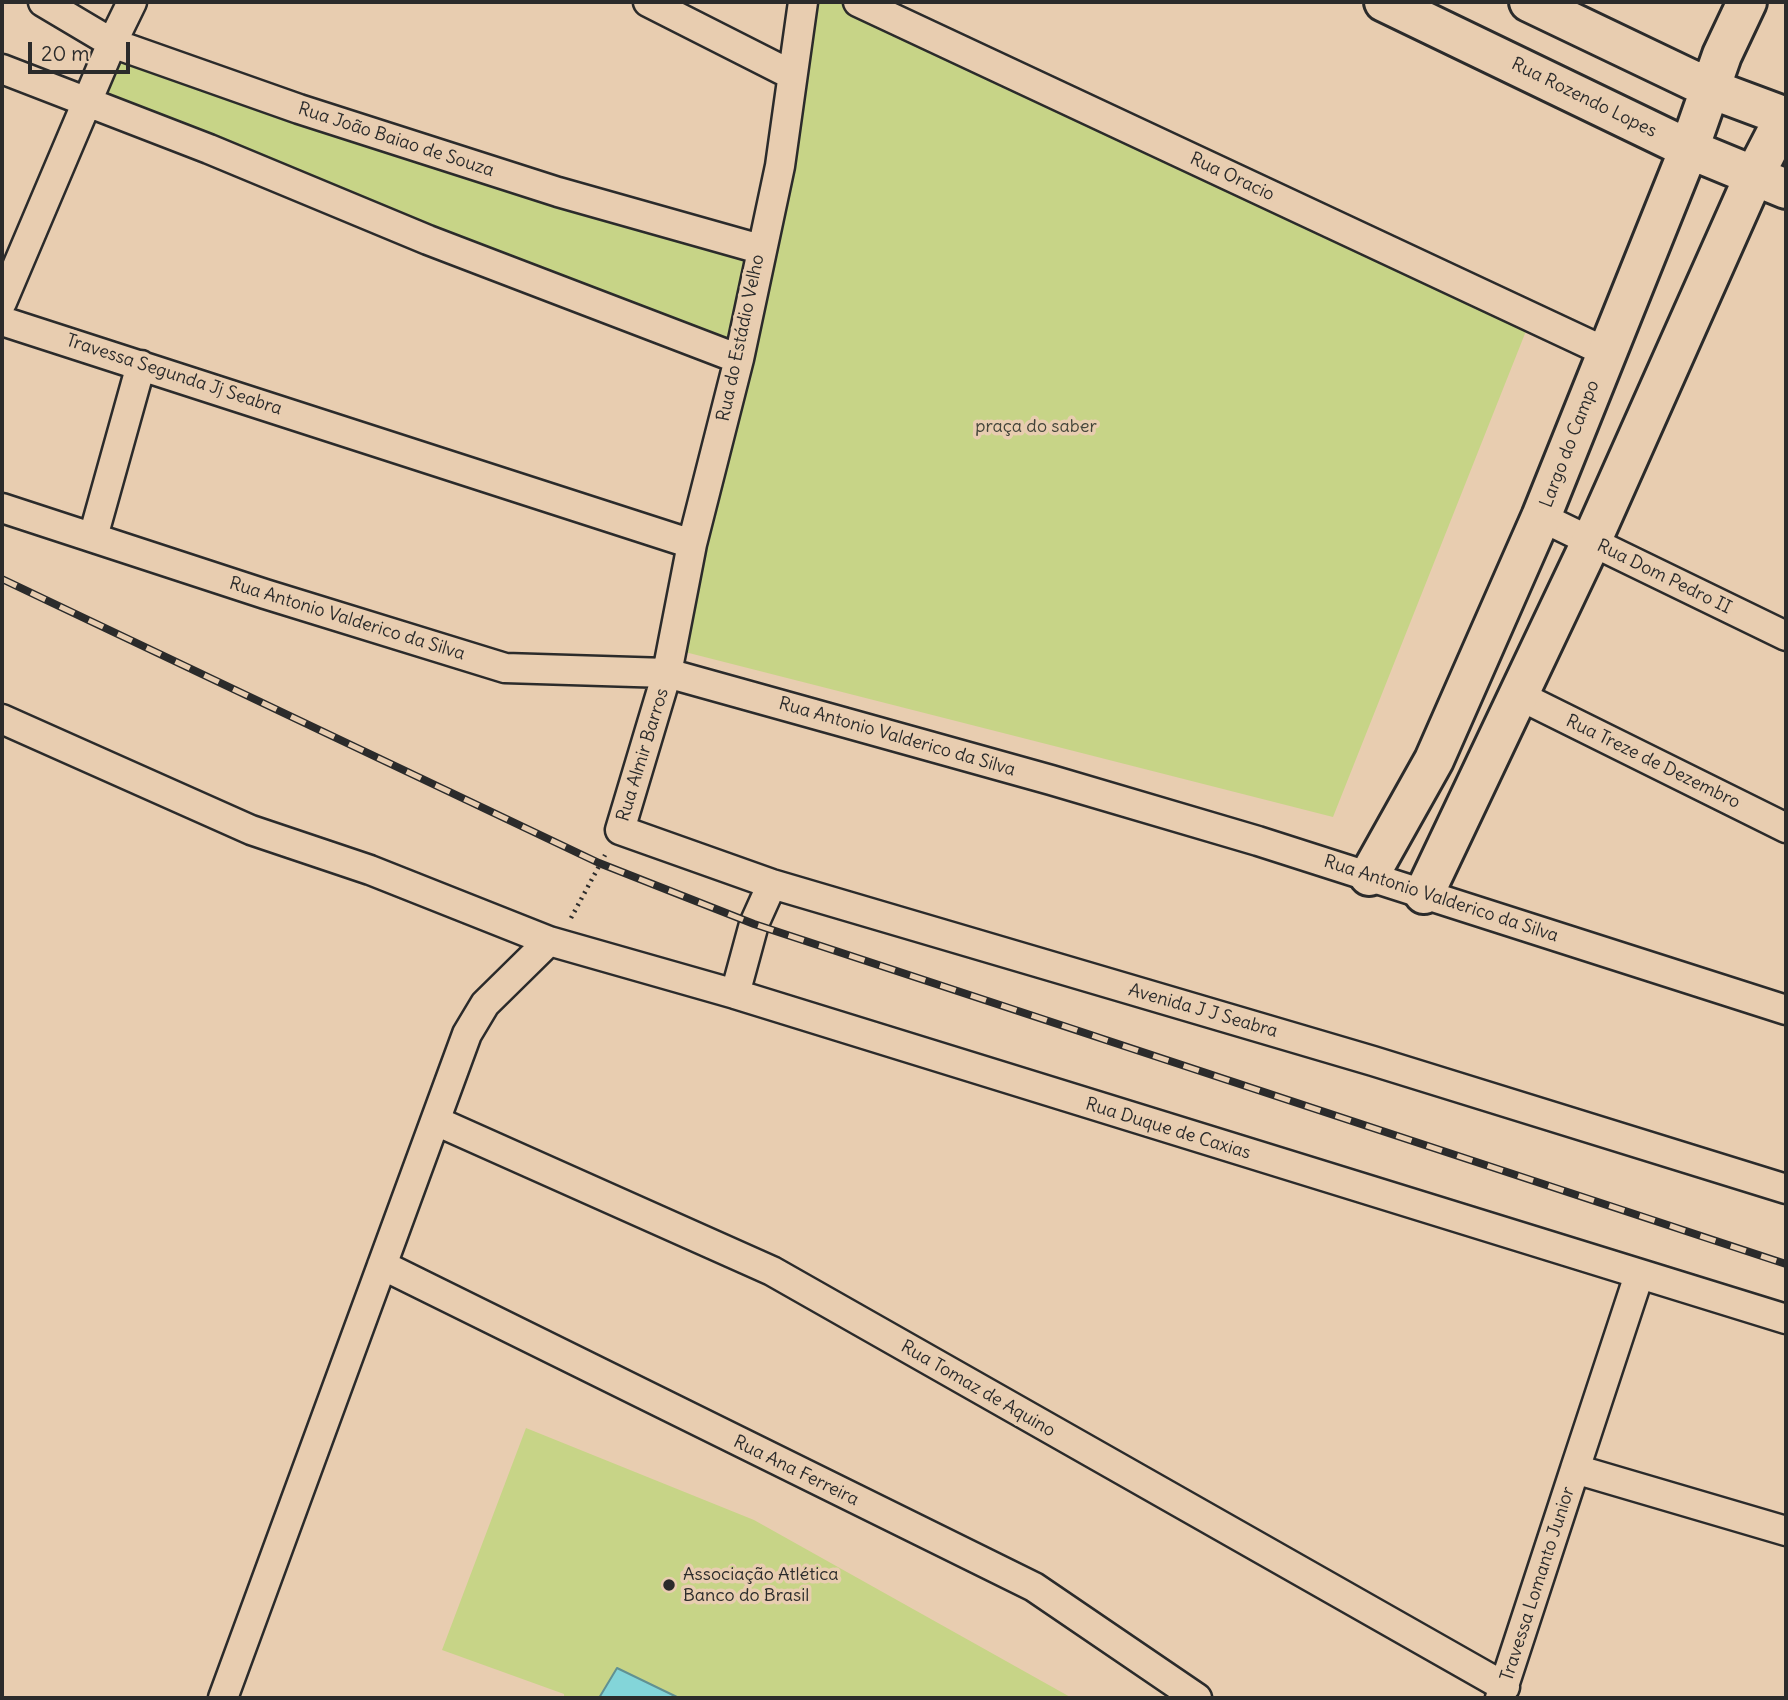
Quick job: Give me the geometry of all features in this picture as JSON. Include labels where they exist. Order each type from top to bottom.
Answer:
[{"type":"street","name":"Rua João Baiao de Souza","points":[[43,2],[112,43],[299,109],[545,188],[760,249]]},
{"type":"street","points":[[2,302],[132,2]]},
{"type":"street","points":[[648,2],[792,75]]},
{"type":"street","name":"Rua do Estádio Velho","points":[[667,673],[692,544],[739,359],[760,249],[780,166],[803,2]]},
{"type":"street","name":"Rua Oracio","points":[[858,2],[1606,352]]},
{"type":"street","name":"Rua Rozendo Lopes","points":[[1384,2],[1689,149],[1771,181]]},
{"type":"street","points":[[1423,894],[1520,696],[1591,542],[1771,181],[1786,117],[1711,89],[1530,2]]},
{"type":"street","name":"Largo do Campo","points":[[1369,876],[1434,760],[1541,517],[1689,149],[1722,55],[1747,2]]},
{"type":"street","points":[[2,69],[88,101],[428,240],[739,359]]},
{"type":"street","name":"Travessa Segunda Jj Seabra","points":[[2,321],[692,544]]},
{"type":"street","points":[[93,537],[141,365]]},
{"type":"street","name":"Rua Antonio Valderico da Silva","points":[[2,508],[265,594],[505,668],[667,673],[1064,784],[1369,876],[1786,1010]]},
{"type":"street","name":"Rua Dom Pedro II","points":[[1541,517],[1786,636]]},
{"type":"street","name":"Rua Almir Barros","points":[[620,830],[667,673]]},
{"type":"street","name":"Rua Treze de Dezembro","points":[[1520,696],[1786,828]]},
{"type":"street","name":"Rua Duque de Caxias","points":[[2,719],[251,830],[370,870],[549,941],[735,994],[1786,1319]]},
{"type":"street","name":"Avenida J J Seabra","points":[[620,830],[772,884],[1359,1057],[1786,1189]]},
{"type":"street","points":[[735,994],[754,924],[772,884]]},
{"type":"street","points":[[223,1698],[467,1034],[485,1004],[549,941]]},
{"type":"street","name":"Rua Tomaz de Aquino","points":[[436,1121],[772,1270],[1503,1693]]},
{"type":"street","name":"Rua Ana Ferreira","points":[[382,1265],[1034,1587],[1197,1698]]},
{"type":"street","name":"Travessa Lomanto Junior","points":[[1503,1693],[1639,1275]]},
{"type":"street","name":"Travessa Lomanto Junior","points":[[1575,1469],[1786,1531]]},
{"type":"path","name":"Rua Almir Barros","points":[[549,941],[574,914],[599,863],[620,830]]},
{"type":"green space","name":"praça do saber","points":[[803,2],[856,2],[1528,326],[1333,817],[681,651],[736,358],[88,101],[112,43],[756,247]]},
{"type":"green space","name":"Associação Atlética Banco do Brasil","points":[[526,1428],[754,1520],[1072,1698],[564,1698],[564,1694],[442,1650]]},
{"type":"water","points":[[617,1668],[679,1698],[599,1698]]},
{"type":"railway","points":[[2,579],[599,863],[754,924],[1786,1264]]},
{"type":"place","name":"Associação Atlética Banco do Brasil","points":[[669,1585]]}]
